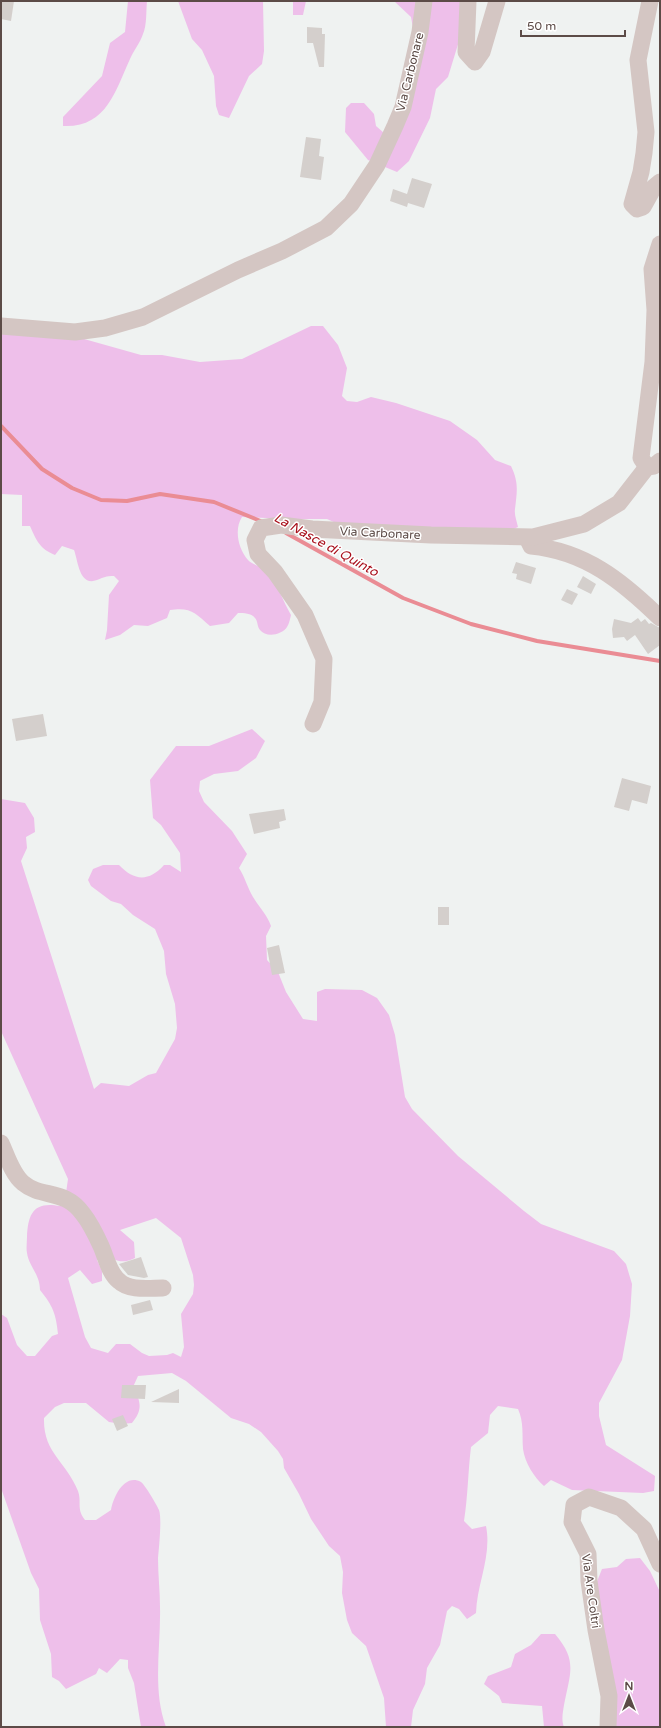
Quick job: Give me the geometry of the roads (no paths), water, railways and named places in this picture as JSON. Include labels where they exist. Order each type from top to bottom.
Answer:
[{"type":"street","name":"Via Carbonare","points":[[1,326],[75,332],[105,328],[143,316],[238,270],[282,251],[326,228],[355,198],[377,165],[395,126],[403,107],[420,32],[424,1]]},
{"type":"street","points":[[468,1],[466,52],[475,62],[482,52],[497,1]]},
{"type":"street","points":[[650,1],[638,60],[646,132],[641,172],[632,204],[637,209],[643,208],[654,187],[660,182]]},
{"type":"street","name":"Via Carbonare","points":[[312,724],[322,702],[324,659],[305,615],[275,572],[258,554],[255,540],[261,528],[281,525],[312,529],[431,535],[533,537],[584,524],[619,503],[653,464],[642,458],[653,362],[655,310],[652,269],[660,244]]},
{"type":"street","points":[[533,537],[529,542],[531,546],[547,547],[577,557],[613,575],[660,618]]},
{"type":"street","points":[[1,1143],[22,1183],[34,1190],[62,1196],[75,1204],[84,1214],[101,1246],[110,1268],[118,1281],[128,1286],[163,1288]]},
{"type":"street","name":"Via Are Coltri","points":[[608,1727],[609,1696],[596,1630],[589,1581],[588,1554],[572,1522],[574,1505],[589,1497],[621,1508],[644,1528],[660,1564]]},
{"type":"waterway","name":"La Nasce di Quinto","points":[[1,426],[42,469],[72,488],[101,500],[127,501],[160,494],[214,502],[263,522]]},
{"type":"waterway","name":"La Nasce di Quinto","points":[[286,533],[403,598],[471,624],[537,641],[660,661]]}]
